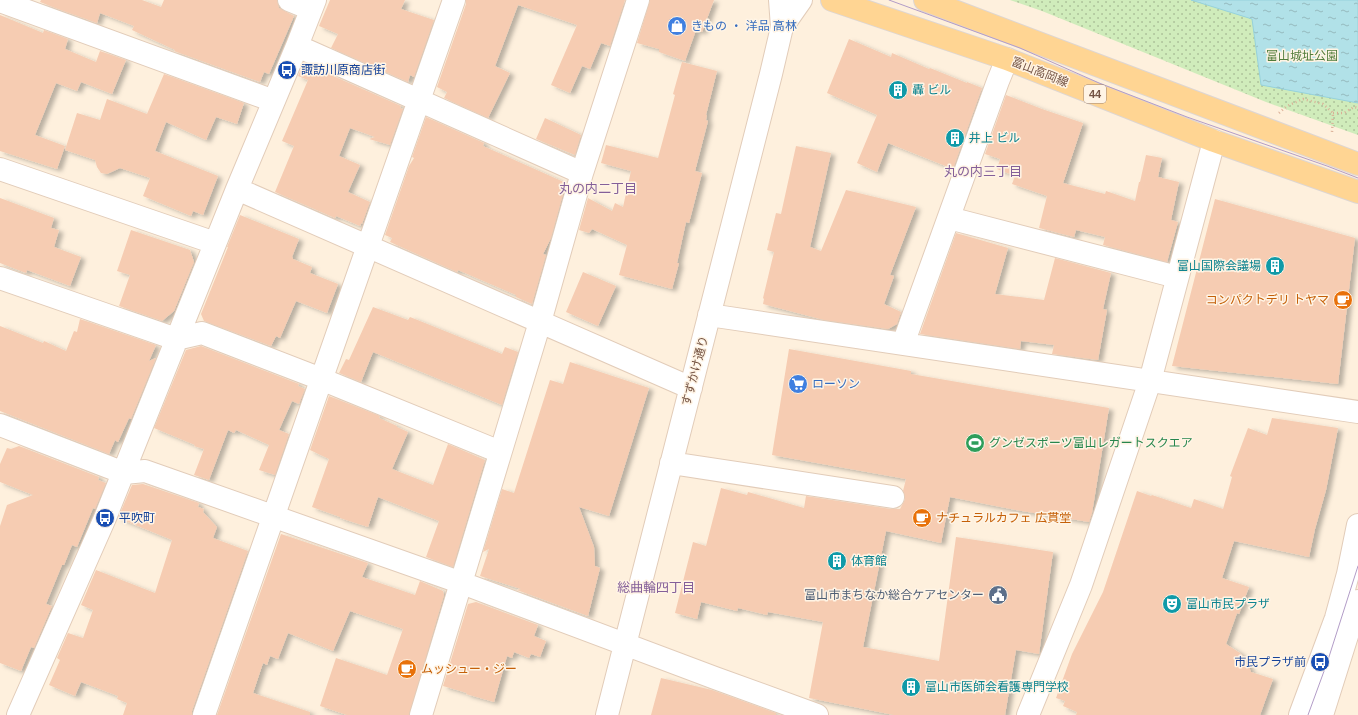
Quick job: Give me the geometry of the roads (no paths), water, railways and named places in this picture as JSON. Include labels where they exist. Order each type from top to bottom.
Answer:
[{"type":"main road","name":"富山高岡線","points":[[832,0],[1007,59],[1214,141],[1358,192]]},
{"type":"main road","name":"44","points":[[925,0],[1358,164]]},
{"type":"street","points":[[18,715],[124,473],[237,188],[313,5],[289,0]]},
{"type":"street","points":[[204,715],[454,0]]},
{"type":"street","points":[[421,715],[540,322],[582,173],[638,0]]},
{"type":"street","points":[[780,0],[782,28]]},
{"type":"street","points":[[782,28],[801,0]]},
{"type":"street","points":[[0,1],[274,101]]},
{"type":"street","name":"すずかけ通り","points":[[607,715],[782,28]]},
{"type":"street","points":[[297,46],[582,173]]},
{"type":"street","points":[[903,344],[1007,59]]},
{"type":"street","points":[[1028,715],[1081,585],[1150,381],[1214,141]]},
{"type":"street","points":[[0,170],[215,243]]},
{"type":"street","points":[[237,188],[691,388]]},
{"type":"street","points":[[949,218],[1178,277]]},
{"type":"street","points":[[0,278],[176,340],[202,333],[321,378],[500,452]]},
{"type":"street","points":[[710,315],[1358,412]]},
{"type":"street","points":[[0,425],[124,473],[145,471],[462,582],[817,715]]},
{"type":"street","points":[[671,463],[893,497]]},
{"type":"street","points":[[1300,715],[1336,618],[1348,574],[1358,525]]},
{"type":"street","points":[[1322,715],[1358,601]]},
{"type":"water","points":[[1191,0],[1358,0],[1358,103],[1261,85],[1252,19]]},
{"type":"tram line","points":[[889,0],[1020,48],[1099,83],[1187,117],[1358,178]]},
{"type":"tram line","points":[[1308,715],[1327,663],[1358,566]]},
{"type":"place","name":"きもの ・ 洋品 高林","points":[[677,26]]},
{"type":"place","name":"諏訪川原商店街","points":[[287,70]]},
{"type":"place","name":"轟 ビル","points":[[898,90]]},
{"type":"place","name":"井上 ビル","points":[[955,138]]},
{"type":"place","name":"富山国際会議場","points":[[1275,266]]},
{"type":"place","name":"コンパクトデリ トヤマ","points":[[1343,300]]},
{"type":"place","name":"ローソン","points":[[798,384]]},
{"type":"place","name":"グンゼスポーツ富山レガートスクエア","points":[[975,443]]},
{"type":"place","name":"平吹町","points":[[105,518]]},
{"type":"place","name":"ナチュラルカフェ 広貫堂","points":[[922,518]]},
{"type":"place","name":"体育館","points":[[837,561]]},
{"type":"place","name":"富山市まちなか総合ケアセンター","points":[[998,595]]},
{"type":"place","name":"富山市民プラザ","points":[[1172,604]]},
{"type":"place","name":"市民プラザ前","points":[[1320,662]]},
{"type":"place","name":"ムッシュー・ジー","points":[[407,669]]},
{"type":"place","name":"富山市医師会看護専門学校","points":[[911,687]]},
{"type":"district","name":"丸の内三丁目","points":[[983,171]]},
{"type":"district","name":"丸の内二丁目","points":[[598,188]]},
{"type":"district","name":"総曲輪四丁目","points":[[656,587]]},
{"type":"park label","name":"富山城址公園","points":[[1302,56]]}]
